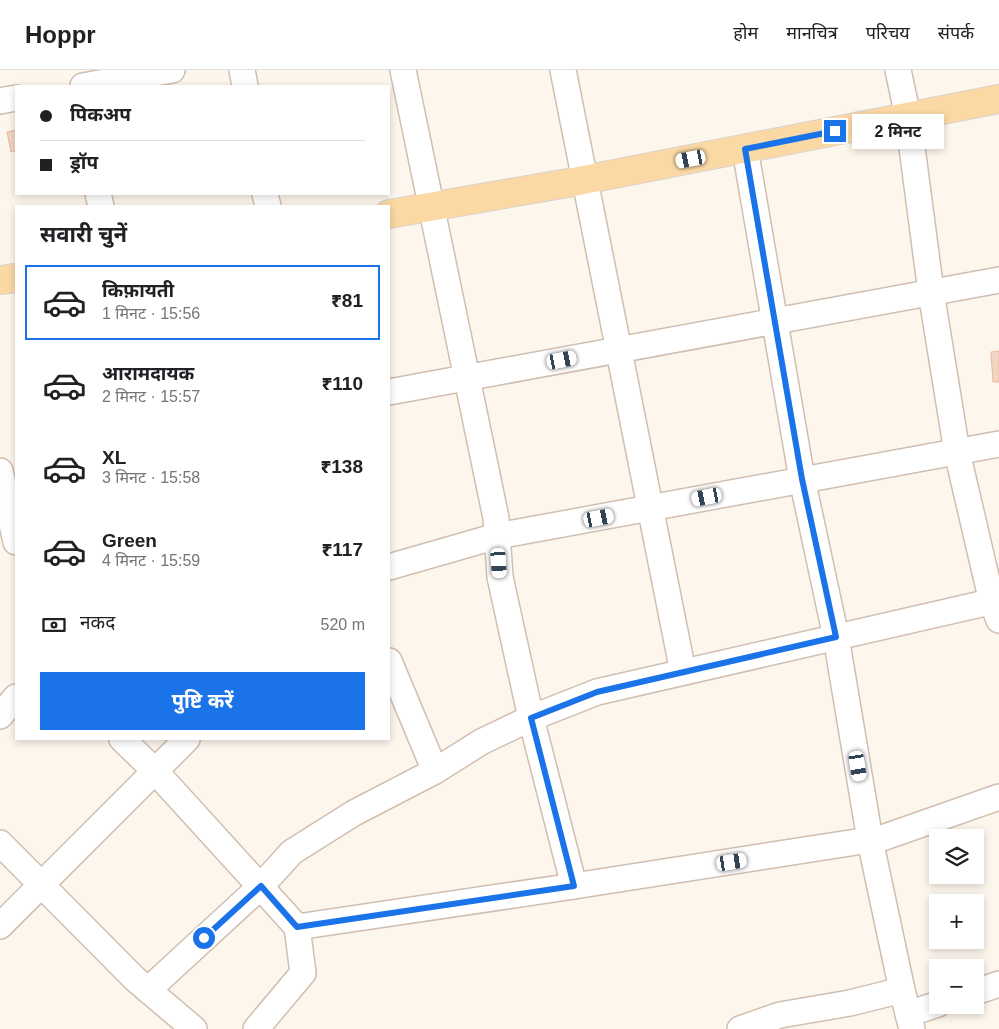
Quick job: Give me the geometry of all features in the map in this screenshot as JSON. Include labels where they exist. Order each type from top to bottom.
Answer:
[{"type":"main road","points":[[390,214],[584,180],[999,99]]},
{"type":"main road","points":[[0,280],[15,278]]},
{"type":"street","points":[[72,70],[75,85]]},
{"type":"street","points":[[89,85],[172,70]]},
{"type":"street","points":[[242,70],[245,85]]},
{"type":"street","points":[[403,70],[433,206],[496,518],[500,577],[531,718],[574,886]]},
{"type":"street","points":[[563,70],[683,672]]},
{"type":"street","points":[[148,990],[261,886],[292,852],[354,813],[435,771],[481,742],[531,718],[597,692],[836,637],[997,608],[957,452],[931,292],[908,116],[898,70]]},
{"type":"street","points":[[0,101],[15,98]]},
{"type":"street","points":[[745,149],[802,479],[836,637],[870,840],[910,1022],[929,1010]]},
{"type":"street","points":[[390,392],[999,280]]},
{"type":"street","points":[[390,567],[497,536],[999,444]]},
{"type":"street","points":[[0,465],[15,462]]},
{"type":"street","points":[[0,471],[15,538]]},
{"type":"street","points":[[390,663],[435,771]]},
{"type":"street","points":[[0,716],[15,699]]},
{"type":"street","points":[[123,740],[155,771],[297,927],[303,973],[256,1029]]},
{"type":"street","points":[[0,926],[186,740]]},
{"type":"street","points":[[297,927],[882,838],[999,797]]},
{"type":"street","points":[[0,843],[148,990],[194,1029]]},
{"type":"street","points":[[984,989],[999,984]]},
{"type":"street","points":[[740,1029],[780,1014],[850,1003],[902,990]]},
{"type":"building","points":[[15,130],[15,151],[11,152],[7,132]]},
{"type":"building","points":[[999,351],[999,382],[993,382],[991,352]]},
{"type":"route","points":[[204,938],[261,886],[297,927],[574,886],[531,718],[597,692],[836,637],[802,479],[745,149],[835,131]]}]
